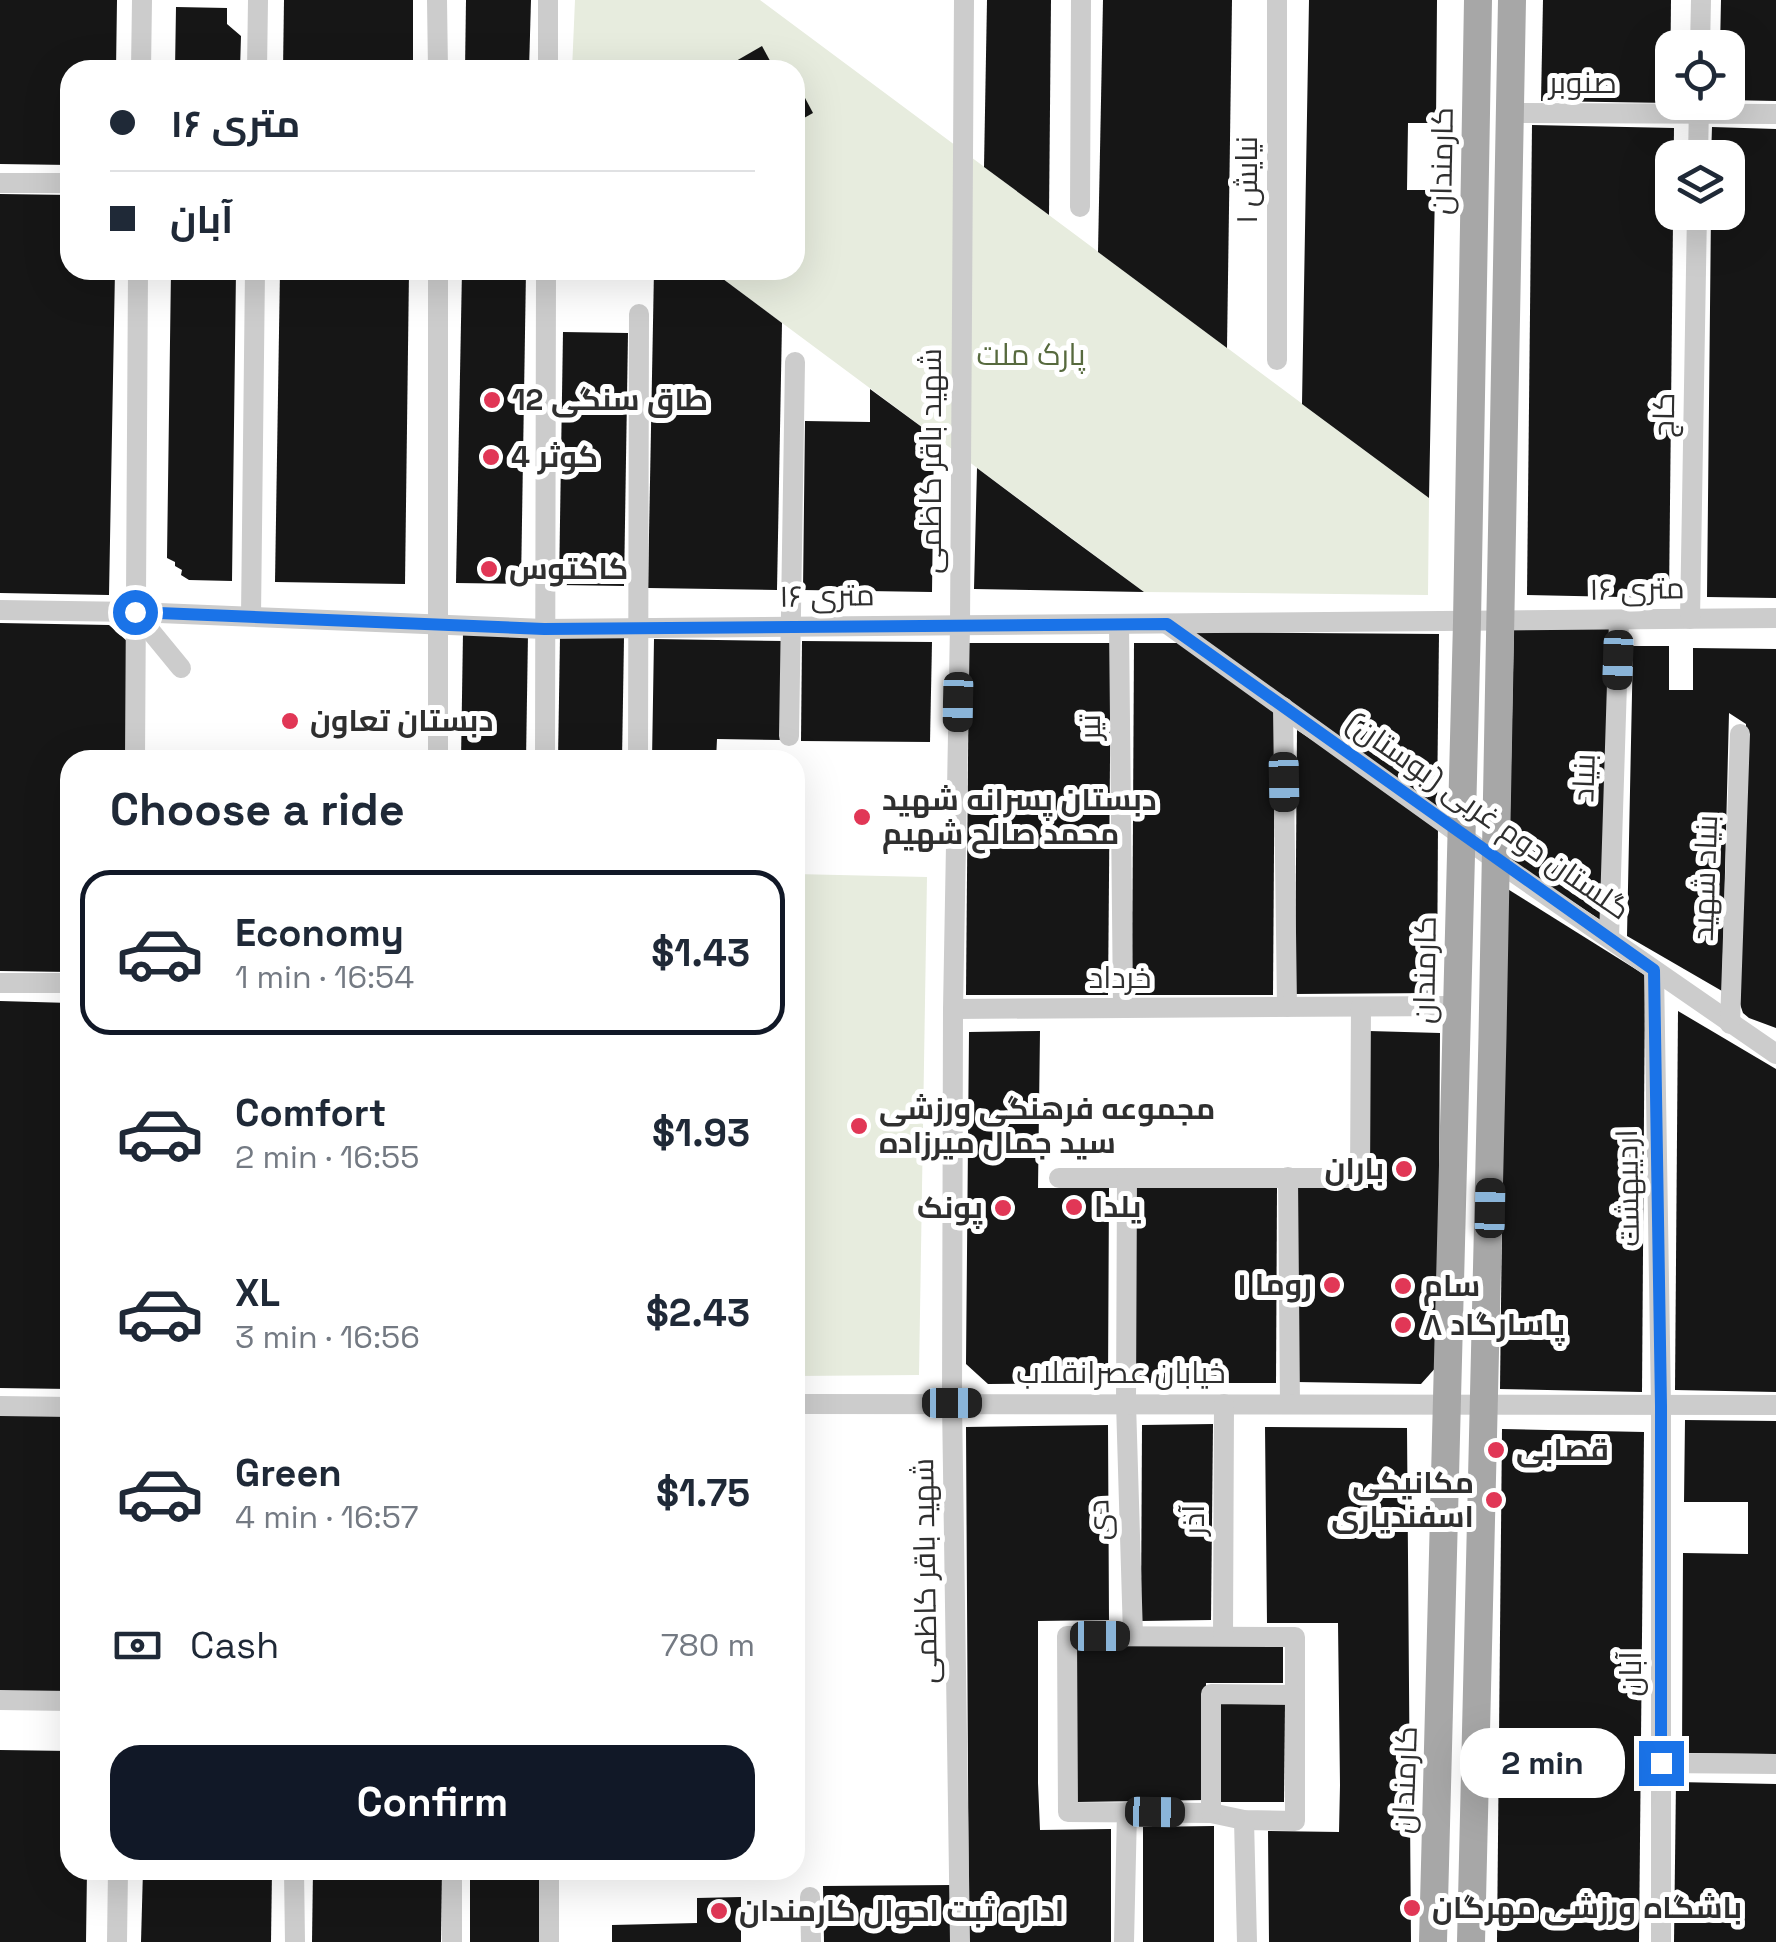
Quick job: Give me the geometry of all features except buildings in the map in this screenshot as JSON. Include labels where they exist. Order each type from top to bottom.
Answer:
[{"type":"main road","name":"کارمندان","points":[[1433,1942],[1467,622],[1478,0]]},
{"type":"main road","points":[[1471,1942],[1487,1402],[1512,0]]},
{"type":"street","points":[[141,60],[142,0]]},
{"type":"street","points":[[257,60],[258,0]]},
{"type":"street","points":[[437,0],[438,60]]},
{"type":"street","points":[[548,0],[548,60]]},
{"type":"street","name":"شهید باقر کاظمی","points":[[960,1942],[952,1403],[964,0]]},
{"type":"street","points":[[1080,208],[1081,0]]},
{"type":"street","name":"نیایش ۱","points":[[1277,0],[1277,360]]},
{"type":"street","points":[[1701,30],[1702,0]]},
{"type":"street","name":"صنوبر","points":[[1510,113],[1655,109]]},
{"type":"street","name":"صنوبر","points":[[1745,112],[1776,114]]},
{"type":"street","points":[[0,183],[60,182]]},
{"type":"street","name":"کاج","points":[[1690,619],[1697,230]]},
{"type":"street","points":[[135,750],[138,280]]},
{"type":"street","points":[[251,616],[255,280]]},
{"type":"street","points":[[438,280],[438,750]]},
{"type":"street","points":[[544,750],[546,280]]},
{"type":"street","points":[[638,750],[640,314]]},
{"type":"street","points":[[789,736],[796,362]]},
{"type":"street","name":"۱۶ متری","points":[[0,610],[544,629],[1776,618]]},
{"type":"street","points":[[135,612],[181,668]]},
{"type":"street","name":"بنیاد","points":[[1609,938],[1619,620]]},
{"type":"street","name":"تیر","points":[[1119,624],[1123,1008]]},
{"type":"street","name":"گلستان دوم غربی (بوستان)","points":[[1167,624],[1776,1054]]},
{"type":"street","points":[[1283,707],[1287,1006]]},
{"type":"street","name":"بنیاد شهید","points":[[1730,1024],[1740,734]]},
{"type":"street","name":"اردیبهشت","points":[[1654,970],[1661,1406]]},
{"type":"street","points":[[0,982],[60,982]]},
{"type":"street","name":"خرداد","points":[[953,1009],[1457,1006]]},
{"type":"street","points":[[1060,1178],[1360,1178],[1361,1007]]},
{"type":"street","name":"دی","points":[[1127,1178],[1126,1403],[1132,1636]]},
{"type":"street","points":[[1288,1178],[1290,1404]]},
{"type":"street","name":"خیابان عصرانقلاب","points":[[805,1404],[1776,1405]]},
{"type":"street","name":"آذر","points":[[1224,1404],[1224,1636]]},
{"type":"street","points":[[0,1406],[60,1406]]},
{"type":"street","name":"آبان","points":[[1661,1406],[1661,1942]]},
{"type":"street","points":[[1067,1636],[1224,1636],[1295,1637],[1295,1821],[1244,1820],[1212,1813],[1068,1812],[1067,1636]]},
{"type":"street","points":[[1212,1813],[1211,1694],[1295,1695]]},
{"type":"street","points":[[0,1700],[60,1701]]},
{"type":"street","points":[[1661,1763],[1776,1764]]},
{"type":"street","points":[[1124,1942],[1127,1812]]},
{"type":"street","points":[[1244,1820],[1248,1942]]},
{"type":"street","points":[[117,1942],[118,1880]]},
{"type":"street","points":[[294,1880],[295,1942]]},
{"type":"street","points":[[452,1880],[452,1942]]},
{"type":"street","points":[[550,1880],[550,1942]]},
{"type":"street","points":[[810,1897],[811,1942]]},
{"type":"green space","name":"پارک ملت","points":[[575,0],[760,0],[1429,498],[1428,595],[1144,592],[724,280],[805,280],[805,60],[572,60]]},
{"type":"green space","name":"مجموعه فرهنگی ورزشی سید جمال میرزاده","points":[[805,874],[927,877],[919,1375],[805,1376]]},
{"type":"place","name":"طاق سنگی 12","points":[[492,400]]},
{"type":"place","name":"کوثر 4","points":[[491,457]]},
{"type":"place","name":"کاکتوس","points":[[489,569]]},
{"type":"place","name":"دبستان تعاون","points":[[290,721]]},
{"type":"place","name":"دبستان پسرانه شهید محمد صالح شهیم","points":[[862,817]]},
{"type":"place","name":"مجموعه فرهنگی ورزشی سید جمال میرزاده","points":[[859,1126]]},
{"type":"place","name":"باران","points":[[1404,1169]]},
{"type":"place","name":"یلدا","points":[[1074,1207]]},
{"type":"place","name":"پونک","points":[[1003,1208]]},
{"type":"place","name":"روما ۱","points":[[1332,1285]]},
{"type":"place","name":"سام","points":[[1403,1286]]},
{"type":"place","name":"پاسارگاد ۸","points":[[1403,1325]]},
{"type":"place","name":"قصابی","points":[[1496,1450]]},
{"type":"place","name":"مکانیکی اسفندیاری","points":[[1494,1500]]},
{"type":"place","name":"باشگاه ورزشی مهرگان","points":[[1412,1908]]},
{"type":"place","name":"اداره ثبت احوال کارمندان","points":[[719,1911]]},
{"type":"route","points":[[135,612],[544,629],[1167,624],[1654,970],[1661,1406],[1661,1763]]}]
